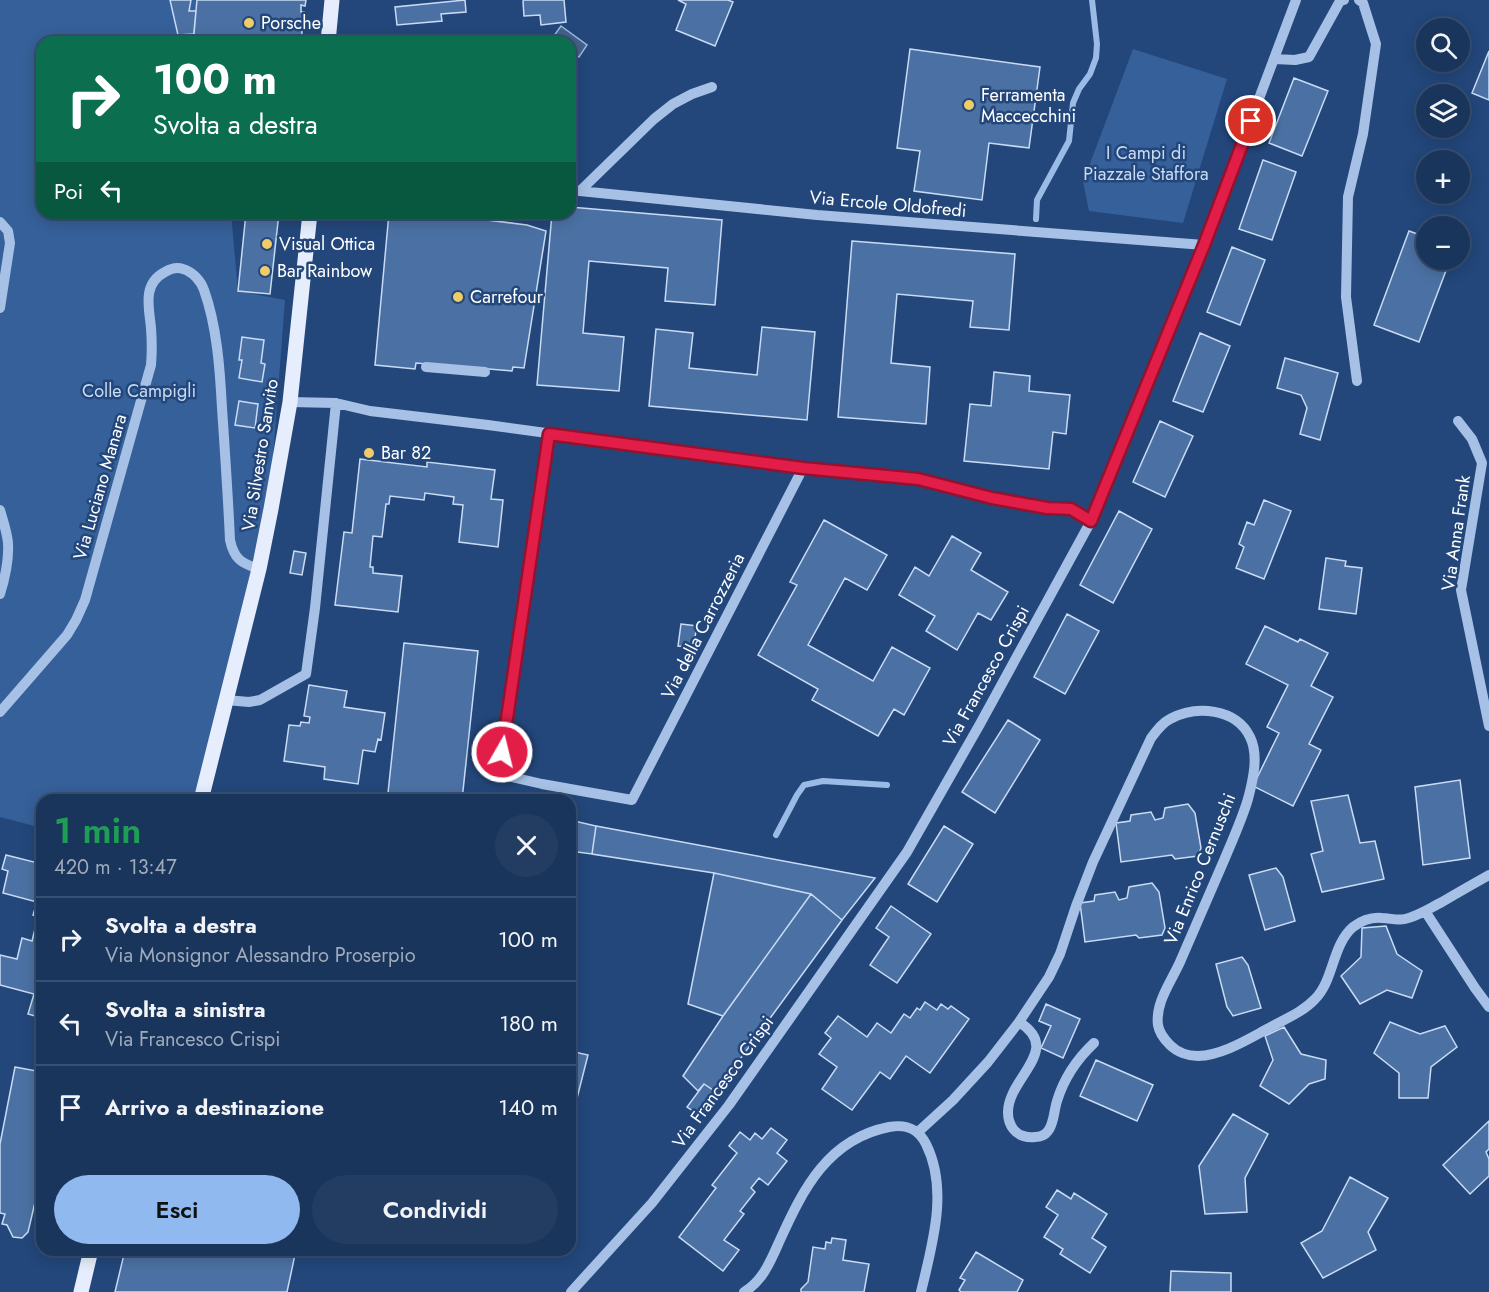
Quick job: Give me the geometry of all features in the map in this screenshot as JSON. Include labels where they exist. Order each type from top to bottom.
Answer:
[{"type":"main road","points":[[329,36],[332,0]]},
{"type":"main road","name":"Via Silvestro Sanvito","points":[[202,794],[259,569],[271,509],[290,402],[309,219]]},
{"type":"main road","points":[[81,1292],[90,1256]]},
{"type":"street","name":"Via Francesco Crispi","points":[[571,1292],[652,1203],[729,1105],[907,852],[980,724],[1091,521],[1204,245],[1296,0]]},
{"type":"street","points":[[1275,59],[1295,60],[1309,57],[1340,1],[1344,0]]},
{"type":"street","points":[[1357,381],[1346,297],[1348,197],[1363,134],[1376,44],[1363,3],[1359,0]]},
{"type":"street","points":[[576,190],[673,104],[712,87]]},
{"type":"street","name":"Via Ercole Oldofredi","points":[[576,191],[817,215],[1204,245]]},
{"type":"street","points":[[0,222],[8,231],[10,243],[0,308]]},
{"type":"street","name":"Via Luciano Manara","points":[[0,712],[67,635],[85,600],[151,365],[152,345],[148,307],[150,287],[158,275],[169,270],[180,268],[191,272],[200,281],[204,290],[220,375],[230,540],[232,550],[244,564],[259,569]]},
{"type":"street","points":[[426,367],[485,372]]},
{"type":"street","points":[[290,402],[336,403],[370,411],[803,468],[918,479],[992,498],[1047,508],[1071,509],[1091,521]]},
{"type":"street","points":[[226,700],[249,702],[260,699],[306,674],[336,403]]},
{"type":"street","name":"Via Anna Frank","points":[[1458,421],[1472,438],[1482,463],[1461,590],[1489,726]]},
{"type":"street","name":"Via della Carrozzeria","points":[[549,434],[499,774],[632,800],[803,468]]},
{"type":"street","points":[[0,510],[8,550],[0,594]]},
{"type":"street","name":"Via Enrico Cernuschi","points":[[918,1132],[965,1088],[1019,1022],[1049,977],[1060,954],[1093,862],[1151,738],[1159,727],[1181,714],[1210,711],[1227,715],[1240,723],[1250,736],[1254,758],[1247,800],[1234,836],[1158,1013],[1158,1029],[1173,1048],[1182,1053],[1198,1056],[1237,1045],[1306,1007],[1317,997],[1325,984],[1337,951],[1352,928],[1365,920],[1405,919],[1425,911],[1489,875]]},
{"type":"street","points":[[1425,911],[1489,1008]]},
{"type":"street","points":[[1019,1022],[1030,1028],[1036,1038],[1037,1046],[1030,1066],[1009,1101],[1009,1121],[1017,1133],[1023,1136],[1036,1137],[1048,1131],[1068,1075],[1080,1057],[1094,1043]]},
{"type":"street","points":[[744,1292],[751,1288],[765,1271],[792,1213],[820,1168],[834,1153],[849,1142],[868,1133],[905,1126],[913,1128],[925,1142],[931,1157],[936,1182],[937,1215],[921,1292]]},
{"type":"green space","name":"Colle Campigli","points":[[0,0],[197,0],[194,36],[36,36],[36,219],[232,219],[238,291],[285,300],[271,482],[254,558],[195,794],[36,794],[36,826],[0,817]]},
{"type":"green space","name":"I Campi di Piazzale Staffora","points":[[1133,49],[1227,79],[1183,223],[1089,211],[1083,182]]},
{"type":"shaded area","points":[[561,26],[575,36],[554,36]]},
{"type":"shaded area","points":[[576,37],[587,45],[579,57],[576,55]]},
{"type":"building","points":[[170,0],[191,0],[189,11],[196,11],[194,34],[178,35]]},
{"type":"building","name":"Porsche","points":[[197,0],[306,0],[305,6],[301,5],[301,12],[304,12],[302,36],[194,36]]},
{"type":"building","points":[[465,0],[466,12],[441,14],[442,21],[397,25],[395,7]]},
{"type":"building","points":[[524,0],[564,0],[566,22],[541,25],[540,15],[524,16]]},
{"type":"building","points":[[678,0],[728,0],[733,2],[715,46],[676,30],[686,4]]},
{"type":"building","name":"Ferramenta Maccecchini","points":[[910,49],[1040,67],[1029,148],[989,143],[982,200],[914,191],[920,151],[897,148]]},
{"type":"building","points":[[1489,51],[1489,100],[1472,93]]},
{"type":"building","points":[[1294,78],[1328,91],[1302,156],[1269,143]]},
{"type":"building","points":[[1263,160],[1296,172],[1272,240],[1239,229]]},
{"type":"building","points":[[576,208],[722,220],[715,305],[665,301],[668,268],[589,261],[583,333],[624,337],[619,391],[537,385],[551,219],[576,219]]},
{"type":"building","points":[[245,219],[278,219],[270,294],[238,291]]},
{"type":"building","name":"Carrefour","points":[[388,219],[479,219],[527,225],[546,231],[524,368],[513,367],[512,371],[416,363],[415,369],[375,365]]},
{"type":"building","points":[[1409,231],[1416,233],[1416,270],[1446,270],[1419,342],[1374,325]]},
{"type":"building","points":[[852,241],[1015,254],[1009,330],[970,327],[973,301],[897,294],[891,363],[930,367],[926,424],[838,417]]},
{"type":"building","points":[[1232,247],[1265,260],[1240,325],[1207,312]]},
{"type":"building","points":[[762,327],[815,332],[807,420],[649,406],[656,329],[693,333],[689,368],[757,375]]},
{"type":"building","points":[[1200,333],[1230,346],[1203,412],[1173,401]]},
{"type":"building","points":[[242,337],[264,340],[261,363],[265,364],[262,382],[239,378]]},
{"type":"building","points":[[1285,358],[1338,373],[1320,440],[1300,434],[1307,408],[1301,395],[1277,388]]},
{"type":"building","points":[[994,372],[1030,376],[1029,391],[1070,395],[1066,434],[1053,432],[1049,469],[964,461],[970,404],[991,406]]},
{"type":"building","points":[[239,401],[258,404],[255,428],[235,425]]},
{"type":"building","points":[[1160,421],[1193,436],[1165,497],[1133,482]]},
{"type":"building","points":[[360,459],[427,467],[427,462],[495,470],[491,499],[503,500],[498,547],[459,542],[463,505],[453,504],[454,497],[425,493],[424,500],[390,496],[389,504],[386,504],[382,537],[373,536],[370,567],[373,567],[373,573],[402,576],[398,612],[335,605],[344,532],[352,533]]},
{"type":"building","points":[[1264,500],[1291,511],[1264,579],[1236,568],[1244,547],[1239,544],[1247,522],[1254,525]]},
{"type":"building","points":[[1119,511],[1152,529],[1113,603],[1080,585]]},
{"type":"building","points":[[824,520],[887,555],[867,590],[845,578],[808,645],[873,681],[892,647],[930,668],[904,715],[894,709],[878,736],[812,700],[818,689],[758,655],[797,585],[790,582]]},
{"type":"building","points":[[952,536],[981,553],[971,570],[1008,592],[991,620],[978,613],[957,650],[926,631],[935,616],[899,595],[915,567],[929,576]]},
{"type":"building","points":[[294,551],[306,553],[302,575],[290,573]]},
{"type":"building","points":[[1326,558],[1346,561],[1345,566],[1362,568],[1356,614],[1319,609]]},
{"type":"building","points":[[1067,614],[1099,631],[1065,694],[1034,677]]},
{"type":"building","points":[[681,624],[697,626],[695,637],[687,647],[678,646]]},
{"type":"building","points":[[1265,626],[1298,642],[1300,639],[1328,653],[1311,686],[1333,697],[1309,744],[1321,750],[1293,806],[1253,786],[1279,733],[1267,727],[1288,685],[1246,664]]},
{"type":"building","points":[[404,643],[478,651],[463,794],[388,793]]},
{"type":"building","points":[[309,685],[347,691],[344,707],[385,713],[381,740],[378,739],[375,752],[363,750],[358,784],[324,779],[325,767],[284,761],[289,725],[300,726],[301,722],[309,723],[310,717],[304,716]]},
{"type":"building","points":[[1008,720],[1040,740],[995,813],[962,792]]},
{"type":"building","points":[[1460,780],[1470,858],[1423,865],[1415,787]]},
{"type":"building","points":[[1348,795],[1360,843],[1375,841],[1384,879],[1322,892],[1311,854],[1323,851],[1311,801]]},
{"type":"building","points":[[1188,804],[1195,813],[1201,848],[1198,856],[1175,859],[1172,855],[1121,862],[1116,823],[1130,821],[1131,815],[1151,812],[1155,820],[1163,818],[1165,808]]},
{"type":"building","points":[[576,821],[596,826],[592,854],[576,852]]},
{"type":"building","points":[[596,826],[875,878],[842,920],[811,894],[714,873],[592,854]]},
{"type":"building","points":[[944,826],[973,844],[937,902],[908,884]]},
{"type":"building","points":[[6,855],[36,862],[36,902],[3,893],[8,871],[2,869]]},
{"type":"building","points":[[1276,868],[1283,877],[1295,921],[1265,930],[1249,875]]},
{"type":"building","points":[[714,873],[811,894],[723,1016],[688,1004]]},
{"type":"building","points":[[1152,883],[1159,892],[1165,928],[1162,935],[1139,938],[1136,935],[1085,942],[1080,903],[1094,901],[1095,895],[1115,892],[1119,900],[1127,898],[1129,887]]},
{"type":"building","points":[[811,894],[842,920],[716,1092],[704,1084],[698,1091],[683,1076]]},
{"type":"building","points":[[891,906],[931,934],[897,983],[870,965],[889,937],[876,928]]},
{"type":"building","points":[[36,925],[36,1016],[28,1014],[34,994],[0,985],[0,955],[17,959],[22,938],[32,941]]},
{"type":"building","points":[[1386,926],[1397,954],[1422,971],[1412,998],[1387,990],[1360,1004],[1341,976],[1361,957],[1362,928]]},
{"type":"building","points":[[1242,957],[1248,965],[1261,1008],[1233,1016],[1227,1007],[1216,964]]},
{"type":"building","points":[[925,1002],[937,1010],[941,1004],[948,1009],[951,1006],[969,1019],[930,1073],[906,1056],[890,1079],[880,1072],[852,1110],[822,1089],[837,1067],[819,1054],[831,1038],[825,1033],[838,1016],[867,1037],[877,1023],[891,1033],[904,1014],[910,1018],[917,1008],[920,1010]]},
{"type":"building","points":[[1046,1004],[1080,1019],[1063,1058],[1041,1048],[1051,1026],[1039,1021]]},
{"type":"building","points":[[1390,1022],[1420,1034],[1445,1026],[1457,1047],[1431,1067],[1428,1098],[1399,1098],[1399,1073],[1374,1053]]},
{"type":"building","points":[[1284,1027],[1301,1054],[1326,1060],[1325,1079],[1309,1084],[1289,1104],[1260,1086],[1273,1060],[1265,1036]]},
{"type":"building","points":[[576,1052],[588,1055],[576,1102]]},
{"type":"building","points":[[1096,1060],[1153,1085],[1137,1121],[1080,1096]]},
{"type":"building","points":[[15,1067],[36,1071],[36,1198],[28,1232],[22,1238],[13,1237],[7,1225],[2,1224],[5,1214],[0,1213],[0,1144]]},
{"type":"building","points":[[704,1084],[716,1092],[699,1115],[687,1107]]},
{"type":"building","points":[[1233,1114],[1268,1134],[1245,1178],[1247,1212],[1205,1214],[1199,1166]]},
{"type":"building","points":[[1489,1121],[1489,1149],[1486,1152],[1489,1159],[1489,1176],[1470,1194],[1443,1165]]},
{"type":"building","points":[[771,1128],[787,1140],[777,1153],[787,1161],[768,1185],[759,1178],[751,1188],[755,1192],[740,1211],[744,1214],[724,1240],[739,1250],[723,1271],[679,1237],[716,1188],[712,1185],[737,1153],[729,1146],[740,1132],[750,1140],[755,1133],[762,1139]]},
{"type":"building","points":[[1350,1177],[1388,1198],[1368,1232],[1376,1250],[1323,1278],[1301,1243],[1322,1231]]},
{"type":"building","points":[[1057,1190],[1071,1199],[1074,1193],[1107,1214],[1092,1238],[1106,1247],[1090,1273],[1060,1254],[1063,1249],[1044,1237],[1058,1215],[1046,1207]]},
{"type":"building","points":[[832,1238],[846,1240],[843,1260],[869,1264],[864,1292],[801,1292],[808,1282],[813,1247],[825,1249],[826,1242],[831,1243]]},
{"type":"building","points":[[976,1252],[1023,1280],[1017,1292],[961,1292],[959,1290],[965,1280],[960,1278]]},
{"type":"building","points":[[124,1256],[295,1256],[287,1292],[115,1292]]},
{"type":"building","points":[[1171,1271],[1231,1273],[1231,1292],[1170,1292]]},
{"type":"waterway","points":[[1036,219],[1037,200],[1069,141],[1073,103],[1079,89],[1090,74],[1096,58],[1097,44],[1092,0]]},
{"type":"waterway","points":[[776,835],[804,785],[823,781],[887,785]]},
{"type":"place","name":"Porsche","points":[[249,23]]},
{"type":"place","name":"Ferramenta Maccecchini","points":[[969,105]]},
{"type":"place","name":"Visual Ottica","points":[[267,244]]},
{"type":"place","name":"Bar Rainbow","points":[[265,271]]},
{"type":"place","name":"Carrefour","points":[[458,297]]},
{"type":"place","name":"Bar 82","points":[[369,453]]},
{"type":"route","points":[[502,752],[549,434],[803,468],[918,479],[992,498],[1047,508],[1071,509],[1091,521],[1204,245],[1251,121]]}]
